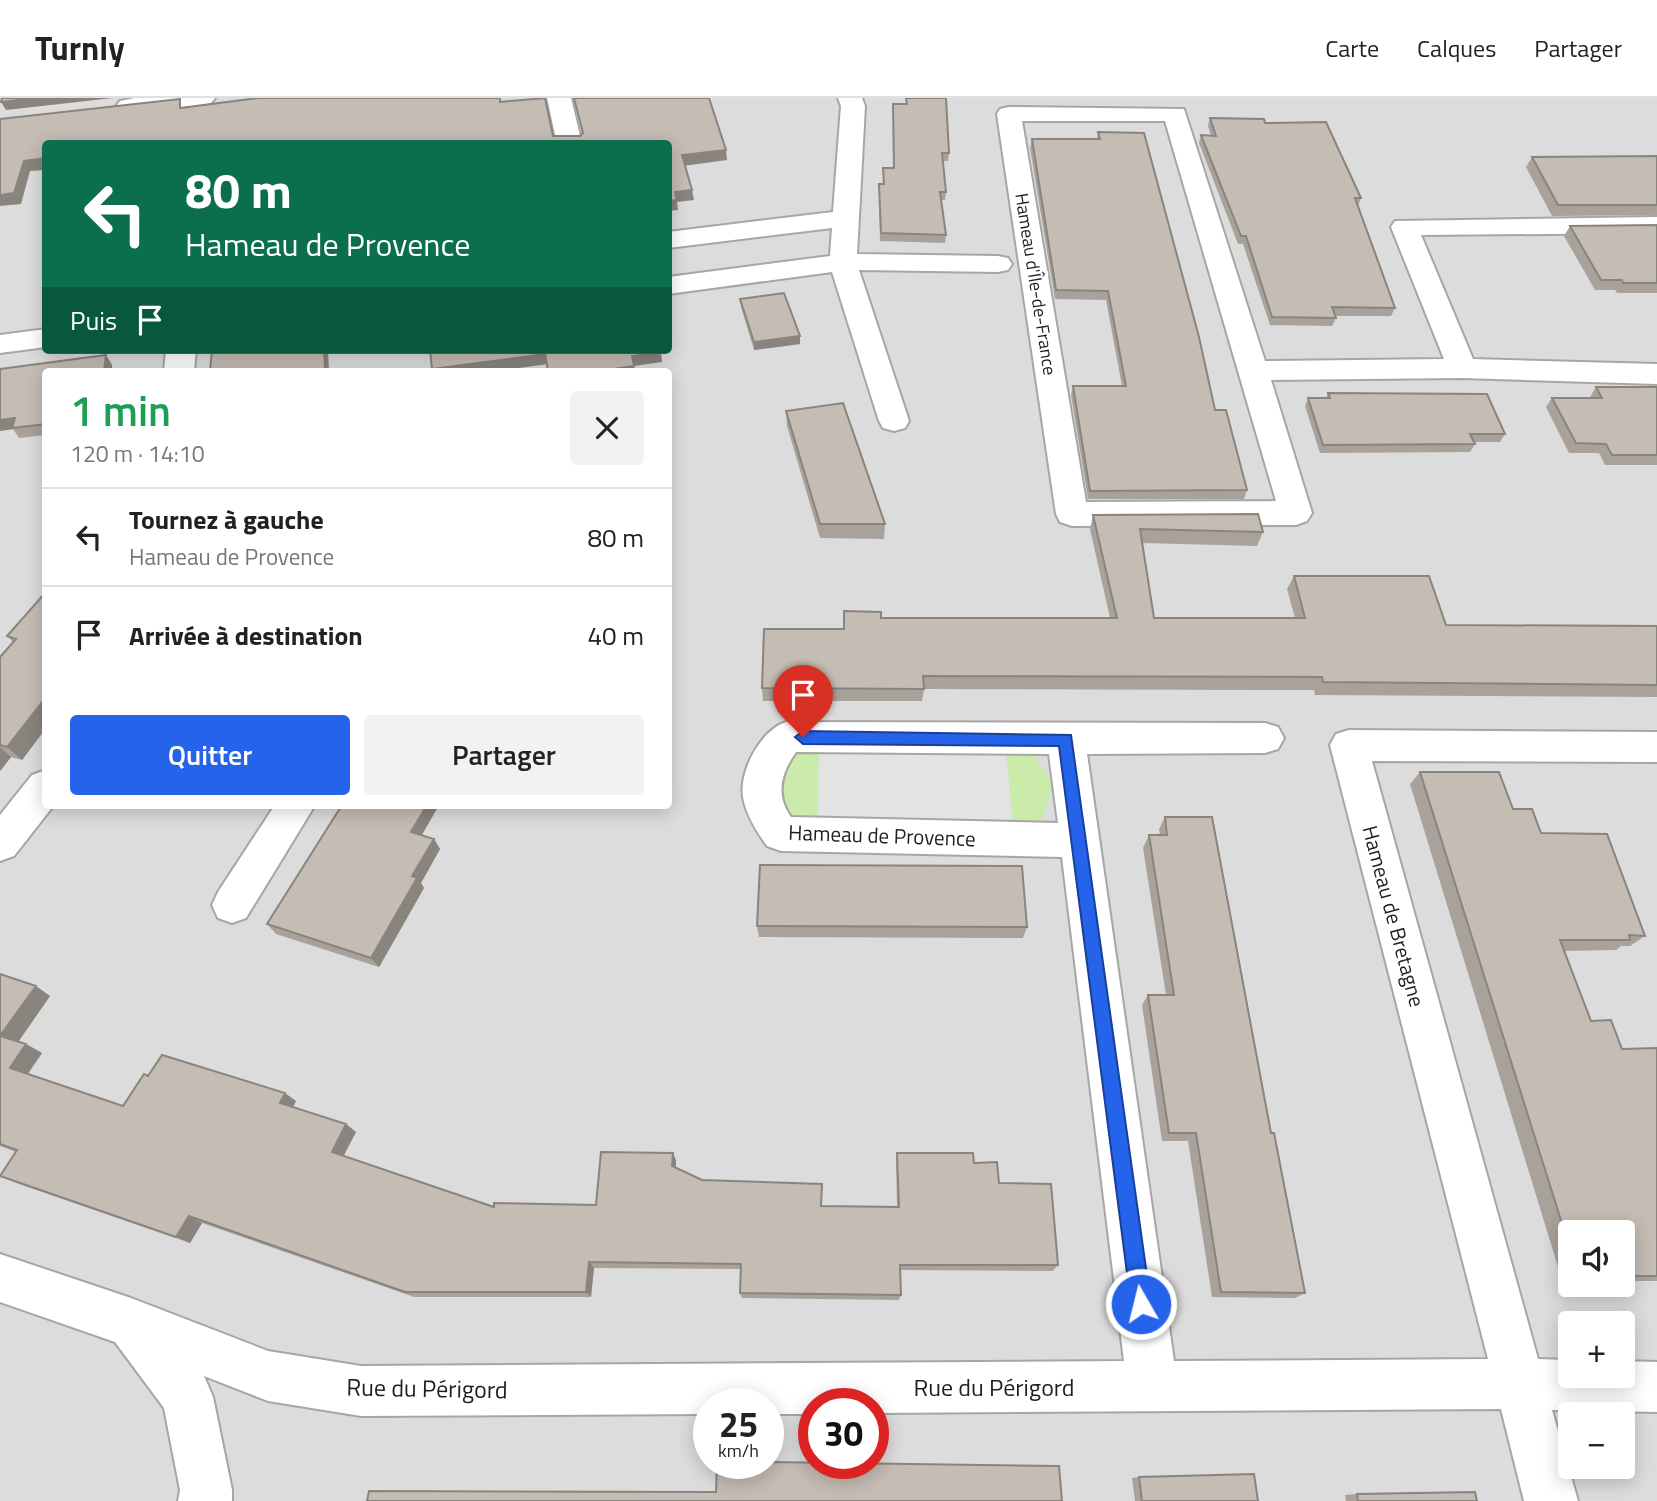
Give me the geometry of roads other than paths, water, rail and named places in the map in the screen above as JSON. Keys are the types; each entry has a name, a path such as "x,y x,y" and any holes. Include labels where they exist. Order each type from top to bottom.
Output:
{"street":[{"path":"108,108 203,98"},
{"path":"559,98 569,140"},
{"path":"850,98 853,106 843,262 894,421"},
{"name":"Hameau d'Île-de-France","path":"1009,114 1175,114 1253,371 1297,513 1072,514 1009,114"},
{"path":"672,240 845,218"},
{"path":"1462,368 1404,227 1657,225"},
{"path":"672,285 843,262 998,264"},
{"path":"0,344 42,339"},
{"path":"1253,371 1462,368 1657,374"},
{"name":"Hameau de Provence","path":"1079,840 781,834 766,816 760,786 770,758 786,737 1066,740 1265,738"},
{"path":"1066,740 1152,1386"},
{"name":"Hameau de Bretagne","path":"1518,1384 1349,745 1657,747"},
{"path":"0,844 42,791"},
{"path":"232,905 293,809"},
{"name":"Rue du Périgord","path":"0,1278 131,1323 268,1376 361,1391 1518,1384 1657,1387"},
{"path":"131,1323 187,1397 206,1490 205,1501"},
{"path":"1518,1384 1551,1501"}]}
